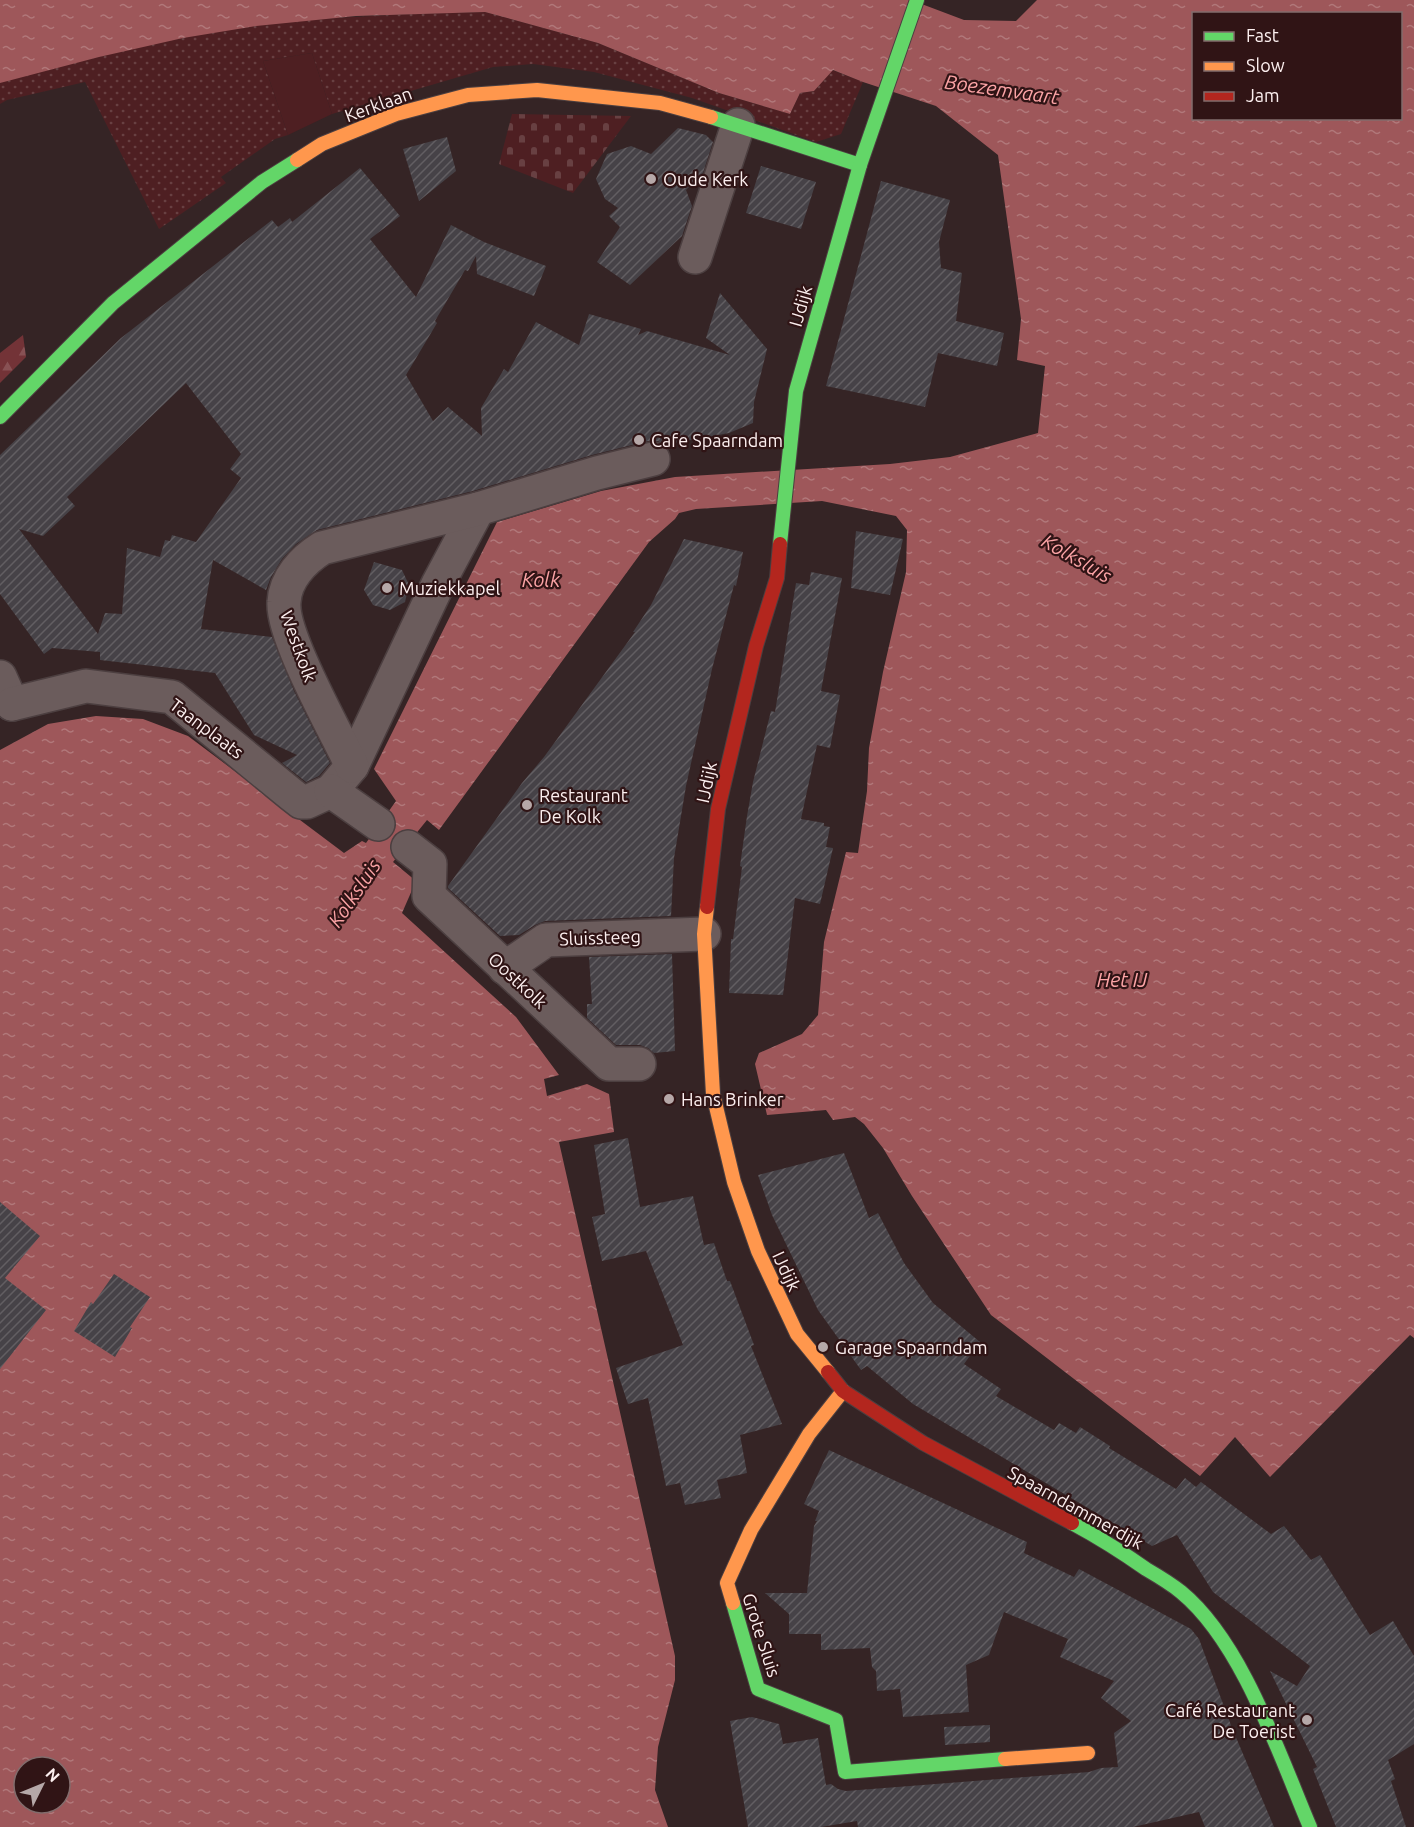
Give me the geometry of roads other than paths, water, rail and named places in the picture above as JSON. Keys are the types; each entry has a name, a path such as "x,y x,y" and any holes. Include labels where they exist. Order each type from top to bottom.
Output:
{"street":[{"name":"IJdijk","path":"843,1391 797,1334 758,1251 734,1182 713,1094 704,934 718,809 756,646 777,578 796,391 860,165 917,0"},
{"name":"Kerklaan","path":"0,417 112,303 262,182 322,144 396,114 468,95 537,90 660,103 738,125 860,165"},
{"path":"695,257 738,125"},
{"name":"Westkolk","path":"352,766 298,656 284,617 286,590 292,576 310,556 322,548 478,509 597,473 653,459"},
{"path":"378,824 331,791 352,766 438,584 478,509"},
{"name":"Taanplaats","path":"4,699 86,686 172,697 301,802 307,802 331,791"},
{"name":"Oostkolk","path":"419,856 429,896 505,968 609,1064 639,1064"},
{"name":"Sluissteeg","path":"505,968 546,939 704,934"},
{"name":"Grote Sluis","path":"843,1391 809,1434 751,1530 727,1583 758,1689 836,1720 845,1772 1088,1754"},
{"name":"Spaarndammerdijk","path":"843,1391 923,1443 1099,1537 1181,1592 1209,1620 1232,1653 1267,1725 1310,1827"}],"water":[{"path":"0,0 911,0 964,20 1016,21 1037,0 1414,0 1414,1338 1410,1335 1270,1477 1235,1437 1200,1476 991,1315 883,1148 864,1124 855,1117 833,1120 826,1110 767,1115 755,1064 759,1053 802,1034 818,1015 824,942 846,852 858,853 867,791 869,748 883,672 906,572 907,530 896,516 822,501 696,509 679,513 649,542 439,830 427,820 393,862 416,881 402,913 516,1017 559,1075 544,1079 547,1096 587,1084 609,1094 614,1132 559,1142 675,1656 675,1680 658,1747 655,1790 668,1827 0,1827 0,750 48,724 96,716 143,719 188,736 344,853 362,841 366,843 396,801 374,769 497,522 601,491 675,477 890,464 950,457 1038,433 1045,366 1017,360 1021,319 998,155 936,106 833,70 814,91 800,93 790,114 719,93 598,43 485,12 356,16 256,26 183,38 0,83"}],"place":[{"name":"Oude Kerk","path":"651,179"},
{"name":"Cafe Spaarndam","path":"639,440"},
{"name":"Muziekkapel","path":"387,588"},
{"name":"Restaurant De Kolk","path":"527,805"},
{"name":"Hans Brinker","path":"669,1099"},
{"name":"Garage Spaarndam","path":"823,1347"},
{"name":"Café Restaurant De Toerist","path":"1307,1720"}],"water label":[{"name":"Boezemvaart","path":"1002,89"},
{"name":"Kolksluis","path":"1077,558"},
{"name":"Kolk","path":"541,579"},
{"name":"Kolksluis","path":"354,893"},
{"name":"Het IJ","path":"1122,979"}]}
